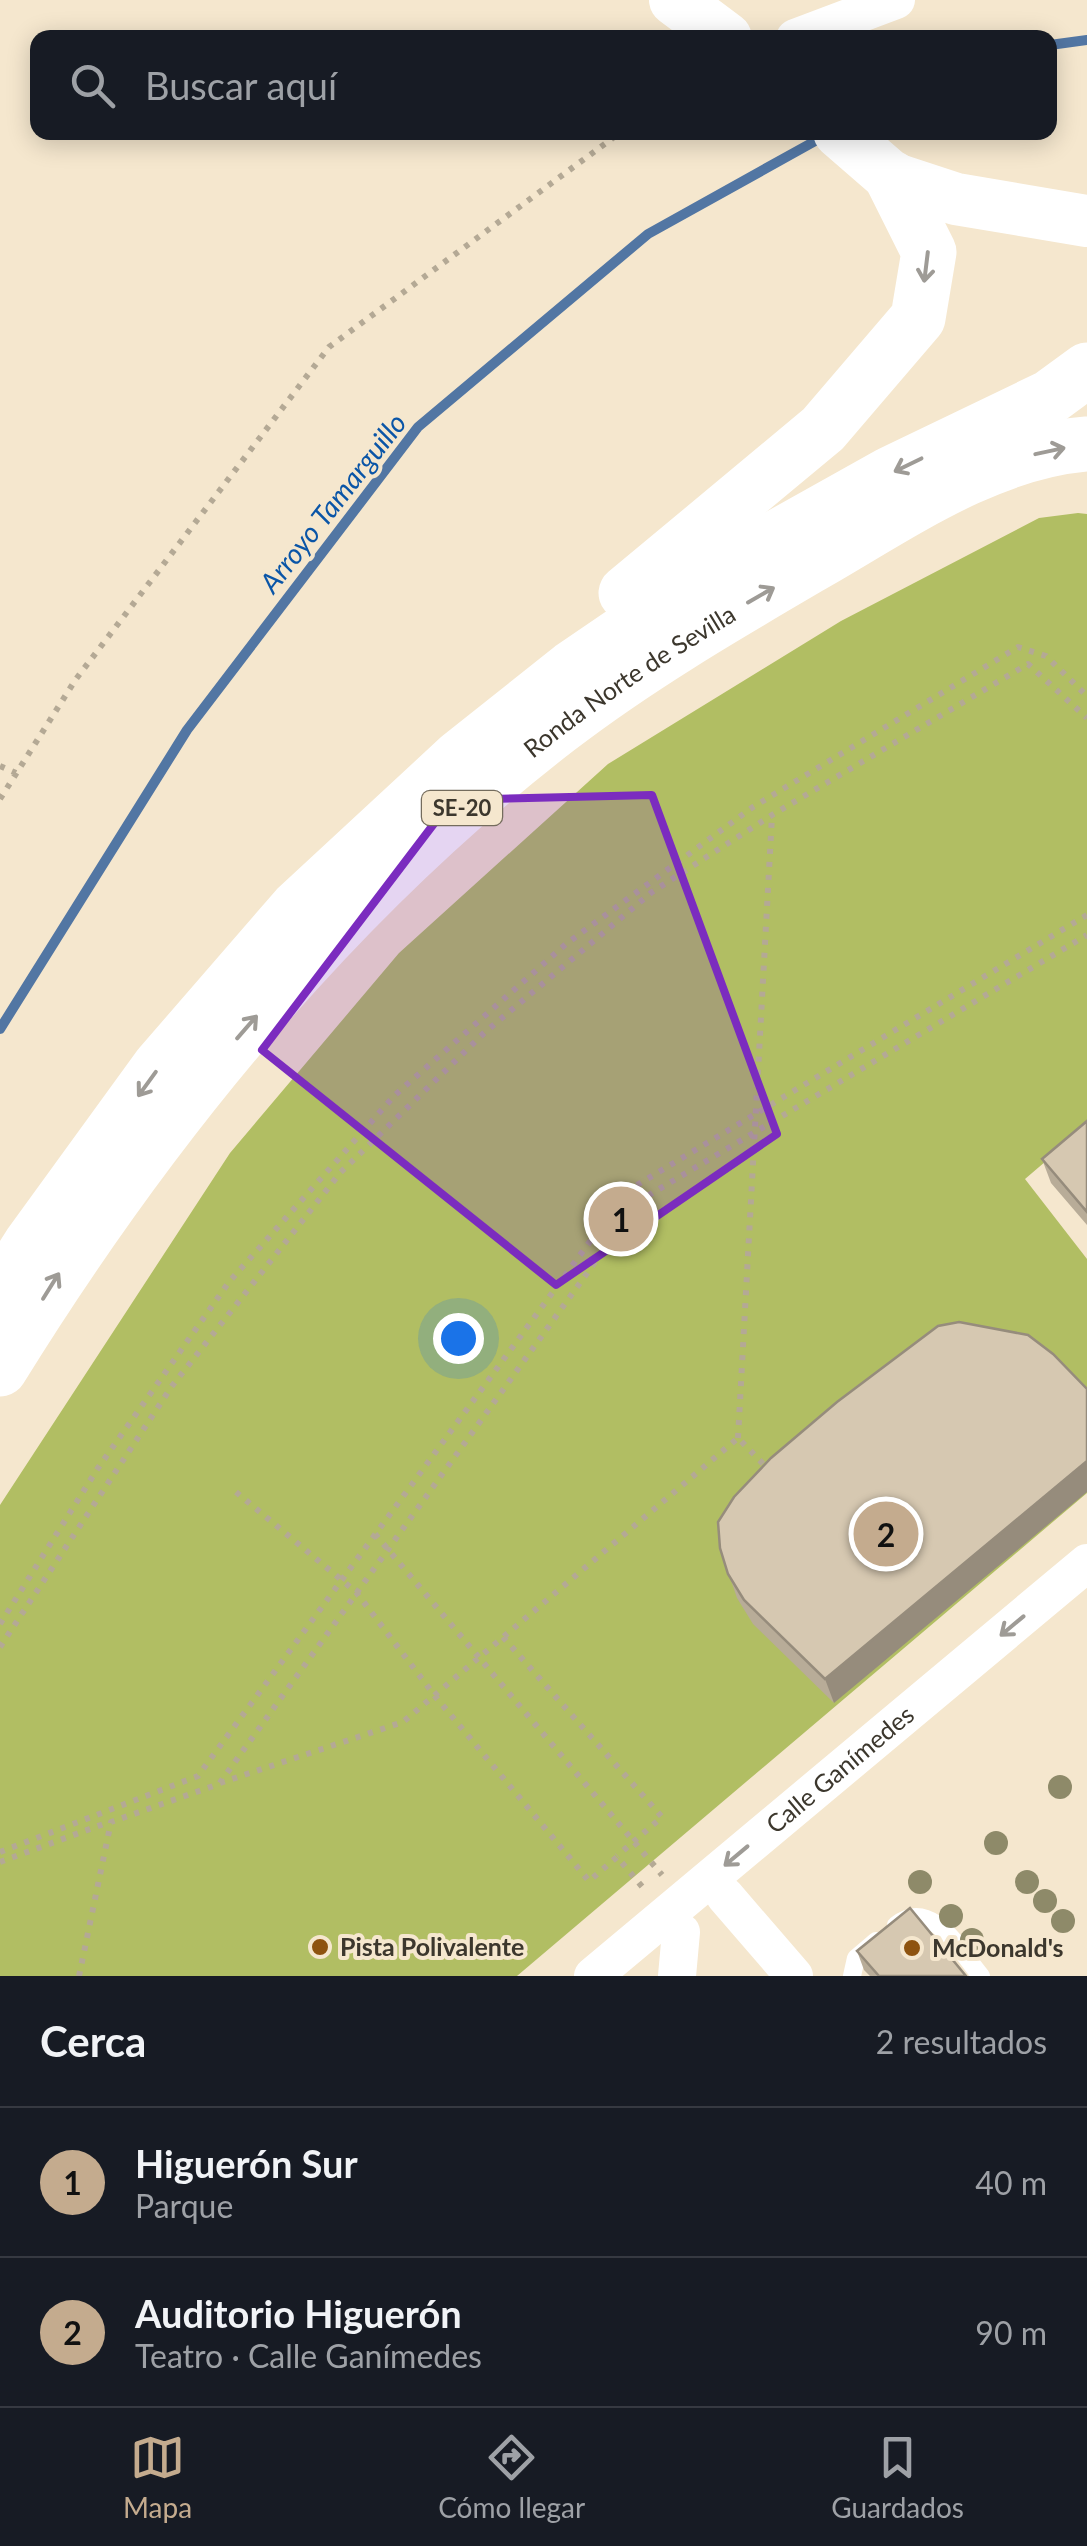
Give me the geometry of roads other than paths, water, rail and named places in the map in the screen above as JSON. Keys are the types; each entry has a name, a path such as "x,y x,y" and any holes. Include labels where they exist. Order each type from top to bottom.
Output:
{"highway":[{"path":"297,908 519,677 823,428 918,318 929,252 865,155"},
{"name":"Ronda Norte de Sevilla","path":"0,1292 160,1066 297,908 460,757 572,668 704,578 890,474 1050,397 1087,370"},
{"name":"Ronda Norte de Sevilla","path":"0,1369 67,1262 189,1095 380,880 450,818 559,727 731,613 959,482 1010,460 1087,444"}],"main road":[{"path":"675,0 715,30"},
{"path":"865,155 956,199 1087,221"},
{"path":"1016,207 1087,250"}],"street":[{"path":"817,30 896,0"},
{"name":"Calle Ganímedes","path":"593,1976 1087,1563"},
{"path":"725,1896 794,1976"},
{"path":"676,1976 681,1932"}],"lane":[{"path":"852,1976 856,1958 912,1915 933,1921 981,1976"}],"waterway":[{"name":"Arroyo Tamarguillo","path":"1057,44 1087,40"},
{"name":"Arroyo Tamarguillo","path":"0,1029 187,730 418,427 648,234 817,140"}],"place":[{"name":"Higuerón Sur","path":"621,1219"},
{"name":"Auditorio Higuerón","path":"886,1534"},
{"name":"Pista Polivalente","path":"320,1947"},
{"name":"McDonald's","path":"912,1948"}]}
